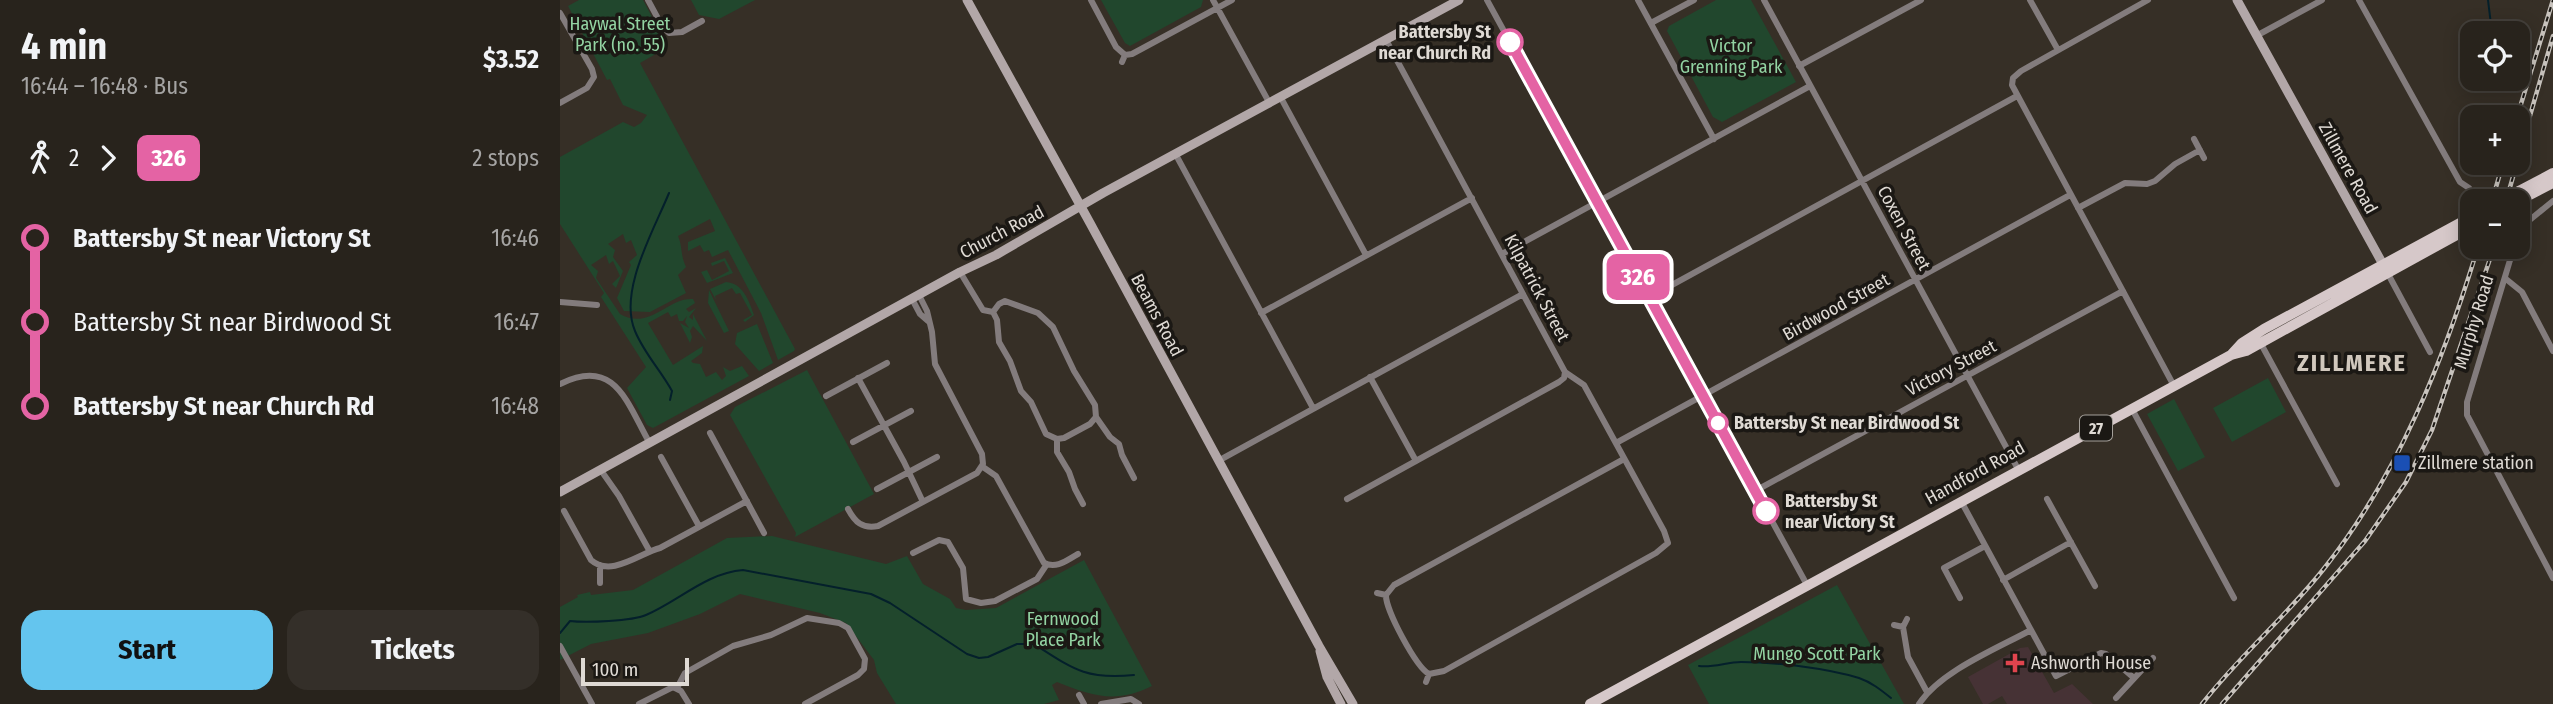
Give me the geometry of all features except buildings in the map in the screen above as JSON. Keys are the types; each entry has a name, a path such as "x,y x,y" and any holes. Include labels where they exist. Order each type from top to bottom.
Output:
{"main road":[{"name":"Beams Road","path":"967,0 1353,704"},
{"name":"Church Road","path":"560,492 1386,40 1441,5 1459,0"},
{"name":"Zillmere Road","path":"2236,0 2385,268"},
{"path":"2529,189 2553,173"},
{"path":"2530,192 2553,183"},
{"name":"Handford Road","path":"1590,704 2018,469 2231,355 2246,351 2258,339 2460,228"},
{"name":"Beams Road","path":"1319,646 1327,677 1341,704"}],"street":[{"path":"648,0 662,26 669,33 682,32 702,21"},
{"path":"1091,0 1123,58 1232,0"},
{"path":"1213,0 1270,104"},
{"path":"1488,0 1807,585"},
{"path":"1638,0 1714,139"},
{"path":"1651,23 1694,0"},
{"name":"Coxen Street","path":"1764,0 2018,469"},
{"path":"1799,66 1921,0"},
{"path":"2030,0 2058,50"},
{"path":"2148,0 2017,73 2011,83 2174,386"},
{"path":"2256,36 2322,0"},
{"path":"2358,0 2459,182 2469,188"},
{"path":"560,13 592,69 594,78 587,88 560,103"},
{"name":"Kilpatrick Street","path":"1386,40 1565,372 1584,385 1668,542 1656,553 1444,671 1429,674"},
{"path":"1502,254 1810,86"},
{"path":"1650,297 2017,96"},
{"path":"1280,98 1366,255"},
{"path":"2194,139 2204,158"},
{"path":"2078,208 2129,182 2147,184 2155,181 2175,163 2200,150"},
{"path":"1176,155 1313,408"},
{"name":"Birdwood Street","path":"1616,443 2070,195"},
{"path":"1261,313 1472,198"},
{"path":"2530,220 2551,203 2553,212"},
{"name":"Murphy Road","path":"2511,259 2466,407 2466,415 2553,578"},
{"name":"Zillmere Road","path":"2385,268 2430,352"},
{"path":"960,272 977,303 983,310 993,312"},
{"path":"2506,279 2522,292 2553,351"},
{"name":"Victory Street","path":"1755,491 2123,291"},
{"path":"1218,461 1523,294"},
{"path":"848,509 860,525 874,527 977,473 983,467 982,454 934,364 932,332 928,321 920,314 915,297"},
{"path":"993,312 1005,301 1046,319 1053,327 1095,405 1096,417 1110,437 1119,444 1134,478"},
{"path":"560,302 597,305"},
{"path":"993,312 997,320 999,342 1010,360 1021,391 1031,402 1046,434 1057,439 1065,438 1096,417"},
{"path":"2258,339 2337,484"},
{"path":"826,396 887,363"},
{"path":"1347,499 1562,381 1565,372"},
{"path":"560,384 586,375 600,376 611,381 623,395 649,442"},
{"path":"1370,377 1416,461"},
{"path":"858,378 923,502"},
{"path":"2132,409 2234,598"},
{"path":"853,442 911,411"},
{"path":"710,433 764,533"},
{"path":"1057,439 1057,452 1083,504"},
{"path":"660,457 699,526"},
{"path":"877,489 937,457"},
{"path":"1426,682 1429,674 1420,667 1388,607 1386,595 1394,585 1624,459"},
{"path":"983,467 996,476 1041,558 1047,564 1058,565 1078,554"},
{"path":"600,469 619,496 649,550"},
{"path":"2048,499 2095,586"},
{"path":"564,511 591,560 600,565 624,563 649,550 660,548 747,501"},
{"path":"1961,501 2056,676 2101,653 2106,654 2134,678"},
{"path":"913,553 939,540 946,540 964,568 966,599 981,603 995,601 1040,577 1047,564"},
{"path":"2003,580 2071,542"},
{"path":"1960,598 1944,568 1985,546"},
{"path":"600,565 600,583"},
{"path":"1377,593 1386,595"},
{"path":"677,688 685,673 736,644 771,635 807,618 842,624 850,631 864,656 864,669 859,675 805,704"},
{"path":"1907,619 1903,627 1908,657 1927,692"},
{"path":"1894,625 1903,627"},
{"path":"1919,704 1927,692 1951,674 2031,630"},
{"path":"560,646 592,704"},
{"path":"2116,698 2153,658"},
{"path":"639,704 668,688 677,688"},
{"path":"677,688 689,704"},
{"path":"1079,695 1084,704"},
{"path":"1101,704 1130,699 1139,704"}],"shaded area":[{"name":"Ashworth House","path":"2028,647 2054,693 2072,684 2093,704 2007,704 2002,696 1983,704 1968,677 2020,648"}],"green space":[{"name":"Haywal Street Park (no. 55)","path":"579,0 643,0 668,47 640,63 795,349 778,360 761,313 728,250 712,257 709,250 704,252 700,245 688,251 688,242 715,231 710,219 678,236 686,267 678,275 686,293 650,312 624,311 617,298 631,265 629,262 637,255 631,240 626,243 623,234 608,244 615,250 613,257 623,271 616,288 612,284 620,276 613,261 609,264 606,255 591,265 598,271 596,278 620,314 641,319 675,303 693,299 695,303 686,309 689,312 696,308 689,317 693,320 693,314 707,341 693,326 690,343 680,323 689,328 685,322 687,316 683,321 679,321 677,314 671,317 668,312 648,323 673,365 703,346 702,353 691,361 700,364 706,377 716,372 722,380 726,376 723,367 730,371 742,366 749,376 653,428 647,425 627,388 646,367 601,297 604,293 560,224 560,157 623,122 634,127 647,115 623,105 610,79 607,80 568,6"},
{"path":"691,0 755,0 719,19 699,15"},
{"path":"1101,0 1203,0 1201,7 1130,46 1125,43"},
{"name":"Victor Grenning Park","path":"1716,0 1751,0 1796,82 1722,122 1713,117 1667,31 1669,26"},
{"path":"725,258 733,273 707,283 701,272 707,270 712,280 729,271 724,261 712,266 711,263"},
{"path":"726,282 741,289 747,299 754,315 745,322 743,320 752,315 740,293 736,294 732,288 715,296 716,300 710,289"},
{"path":"709,290 729,331 724,333 708,303"},
{"path":"757,324 773,363 759,371 735,344 737,333"},
{"path":"807,370 874,494 795,537 796,533 730,415 735,407"},
{"path":"2268,378 2286,412 2232,442 2213,408"},
{"path":"2174,399 2205,457 2178,471 2147,414"},
{"name":"Fernwood Place Park","path":"772,536 886,564 907,556 923,584 950,599 956,608 966,610 996,608 1084,560 1152,686 1127,695 1104,696 1057,682 1052,685 1059,700 1044,704 896,704 877,673 874,660 846,623 820,613 740,594 700,614 648,633 591,644 560,660 560,607 578,597 577,595 633,590 727,538"},
{"name":"Mungo Scott Park","path":"1837,585 1904,704 1709,704 1688,665"}],"waterway":[{"path":"2488,0 2491,21"},
{"path":"669,193 647,242 634,280 631,315 639,339 672,391 670,400"},
{"path":"560,633 570,621 609,621 646,615 717,576 743,570 871,594 890,603 967,654 979,658 988,657 1017,644 1034,644 1081,671 1104,676 1134,675"},
{"path":"1699,666 1754,662 1816,669 1863,680 1891,698"}],"railway":[{"path":"2521,105 2553,0"},
{"path":"2530,116 2553,36"},
{"path":"2495,189 2500,175"},
{"path":"2509,189 2514,175"},
{"path":"2202,704 2326,566 2376,493 2417,414 2450,331 2474,259"},
{"path":"2222,704 2365,541 2406,482 2432,430 2490,259"}],"bus line":[{"name":"326","path":"1510,42 1766,511"}],"place":[{"name":"Battersby St near Church Rd","path":"1510,42"},
{"name":"Battersby St near Birdwood St","path":"1718,423"},
{"name":"Zillmere station","path":"2402,463"},
{"name":"Battersby St near Victory St","path":"1766,511"},
{"name":"Ashworth House","path":"2015,663"}],"district":[{"name":"ZILLMERE","path":"2352,363"}]}
